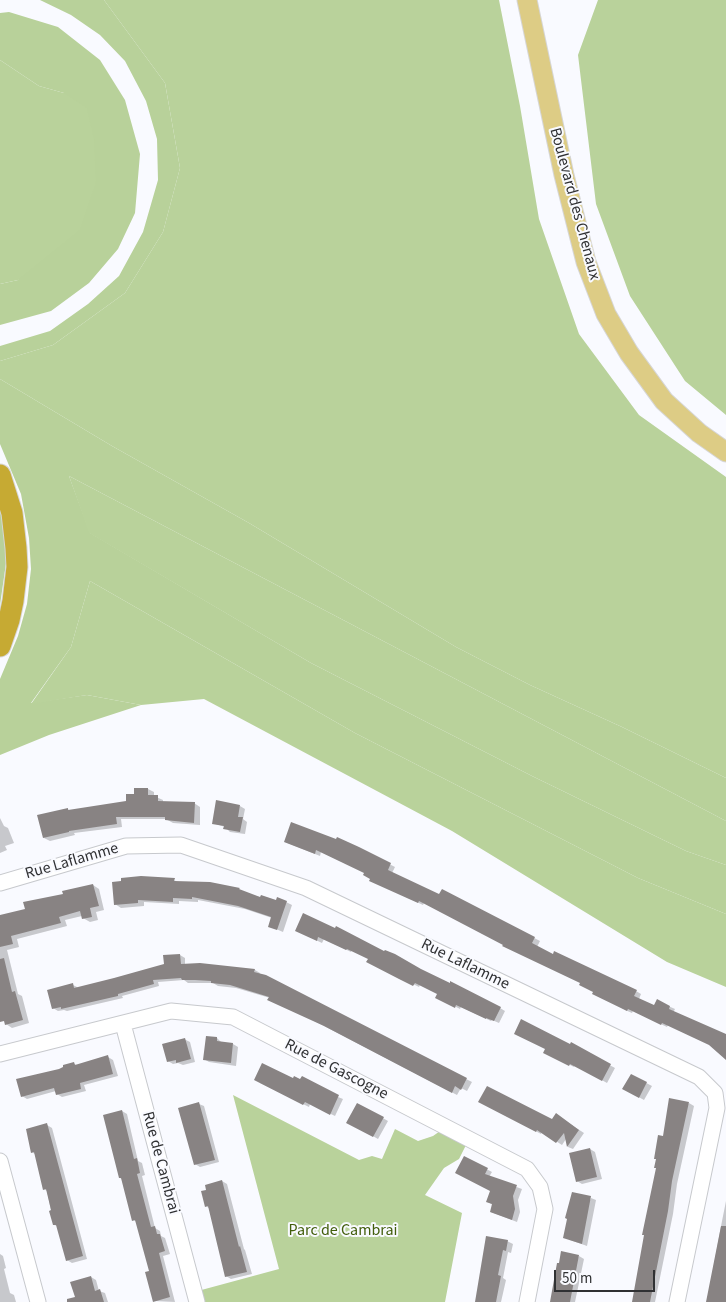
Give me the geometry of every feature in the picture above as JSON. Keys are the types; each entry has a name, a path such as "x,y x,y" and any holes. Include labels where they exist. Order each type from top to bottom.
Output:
{"highway":[{"path":"0,475 12,513 17,567 13,602 0,646"}],"main road":[{"name":"Boulevard des Chenaux","path":"527,0 564,175 586,262 606,314 629,353 664,401 699,433 726,452"}],"street":[{"name":"Rue Laflamme","path":"0,883 126,846 181,845 306,888 699,1077 715,1093 717,1108 677,1302"},
{"name":"Rue de Gascogne","path":"0,1054 171,1011 233,1017 528,1169 540,1187 546,1209 527,1302"},
{"name":"Rue de Cambrai","path":"123,1024 197,1302"},
{"path":"0,1161 38,1302"}],"green space":[{"path":"40,0 104,0 165,83 180,168 163,232 125,293 53,345 0,361 0,346 50,331 88,304 119,276 143,232 158,180 157,139 146,101 125,61 100,35 71,15"},
{"path":"104,0 499,0 520,106 539,219 579,334 639,415 726,477 726,778 530,685 456,647 249,523 112,446 0,379 0,361 53,345 125,293 163,232 180,168 165,83"},
{"path":"598,0 726,0 726,415 685,381 630,296 596,204 578,55"},
{"path":"9,12 58,27 100,60 125,100 140,154 135,213 118,249 89,283 51,311 0,325 0,284 18,280 64,93 39,86 0,60 0,13"},
{"path":"0,60 39,86 64,93 87,108 94,139 96,183 80,230 18,280 0,284"},
{"path":"0,379 112,446 249,523 456,647 530,685 726,778 726,821 69,476 90,533 311,663 532,776 686,851 726,865 726,914 638,878 355,733 90,581 71,647 31,703 87,695 141,705 49,735 0,755 0,679 18,636 27,604 31,569 29,538 21,494 0,444"},
{"path":"69,476 726,821 726,865 686,851 532,776 311,663 89,533"},
{"path":"0,507 8,549 0,605"},
{"path":"90,581 355,733 638,878 726,914 726,987 667,962 452,831 204,699 141,705 87,695 31,704 71,647"},
{"name":"Parc de Cambrai","path":"233,1095 359,1160 372,1156 382,1159 395,1129 418,1141 433,1136 443,1129 466,1145 459,1159 444,1168 425,1195 462,1213 445,1302 197,1302 194,1292 279,1269"}],"building":[{"path":"134,788 148,788 148,795 158,795 158,801 195,802 194,823 165,820 165,817 116,817 117,824 69,831 43,838 37,815 68,808 68,810 126,801 126,794 134,794"},
{"path":"216,800 240,805 238,817 243,817 240,832 223,829 224,826 212,824"},
{"path":"291,822 336,839 337,837 359,847 391,863 388,870 439,894 442,889 535,937 532,943 553,954 554,951 637,990 634,996 654,1005 657,999 670,1006 669,1009 726,1034 726,1060 709,1045 662,1023 661,1025 628,1009 627,1011 592,994 593,992 579,985 580,983 502,946 419,901 418,903 369,881 370,879 363,875 364,873 316,850 315,854 284,842"},
{"path":"141,876 175,878 174,881 210,882 240,888 260,897 261,895 276,900 277,897 287,901 277,930 268,927 271,917 238,906 192,897 192,899 173,898 173,902 138,900 138,903 114,905 112,882 121,881 121,878"},
{"path":"93,884 99,906 90,908 92,917 82,919 80,911 59,917 61,923 11,936 13,944 0,947 0,915 25,909 23,902 63,894 62,891"},
{"path":"303,913 335,928 336,926 384,951 395,954 421,969 450,983 450,981 501,1007 494,1021 456,1005 455,1008 435,998 437,994 415,983 413,986 399,979 366,962 368,959 347,949 318,937 317,941 295,931"},
{"path":"180,954 181,964 200,963 255,969 254,972 266,975 467,1078 461,1090 455,1086 452,1093 324,1026 267,1000 269,997 230,985 211,983 211,981 182,980 181,978 153,980 154,984 118,994 118,996 61,1009 61,1007 52,1009 47,990 73,983 74,988 114,978 164,964 163,955"},
{"path":"4,958 12,992 15,991 23,1020 5,1025 4,1021 0,1022 0,959"},
{"path":"521,1019 570,1044 571,1042 611,1064 602,1081 570,1064 569,1066 543,1053 545,1049 514,1034"},
{"path":"206,1036 217,1037 217,1041 233,1043 231,1063 203,1060"},
{"path":"185,1038 191,1059 176,1063 176,1060 167,1062 162,1044"},
{"path":"108,1055 113,1074 80,1083 81,1089 56,1095 54,1088 21,1097 16,1079 59,1069 63,1065 74,1062 75,1065"},
{"path":"262,1063 293,1078 294,1076 300,1079 302,1076 339,1095 330,1115 305,1102 303,1105 254,1080"},
{"path":"631,1074 647,1082 639,1098 622,1089"},
{"path":"487,1086 552,1119 556,1113 579,1130 567,1147 564,1133 556,1143 537,1130 536,1132 478,1102"},
{"path":"669,1098 689,1102 672,1181 650,1302 632,1302 644,1235 642,1235 656,1168 654,1168 656,1159 654,1159 658,1135 663,1136"},
{"path":"199,1102 215,1160 194,1165 178,1108"},
{"path":"357,1103 384,1117 373,1137 346,1123"},
{"path":"122,1110 134,1159 137,1158 140,1173 137,1174 151,1227 155,1226 157,1234 160,1234 165,1251 159,1253 170,1297 153,1302 145,1272 149,1271 135,1220 132,1221 121,1178 119,1178 103,1115"},
{"path":"47,1123 83,1256 66,1261 56,1225 53,1225 49,1211 51,1210 46,1189 43,1190 34,1152 31,1153 26,1129"},
{"path":"590,1148 597,1177 576,1182 569,1153"},
{"path":"464,1156 488,1168 485,1174 517,1185 513,1196 515,1209 512,1220 490,1212 492,1204 486,1202 490,1191 455,1173"},
{"path":"222,1180 247,1272 225,1277 208,1206 205,1207 201,1191 206,1190 205,1185"},
{"path":"572,1192 591,1196 582,1244 563,1238 567,1219 565,1218"},
{"path":"721,1226 726,1226 726,1302 706,1302"},
{"path":"486,1236 508,1240 506,1251 503,1250 498,1275 501,1276 496,1302 475,1302"},
{"path":"561,1251 579,1255 570,1302 550,1302 557,1263 559,1263"},
{"path":"91,1276 95,1291 100,1289 104,1302 67,1302 67,1299 75,1297 70,1282"}]}
